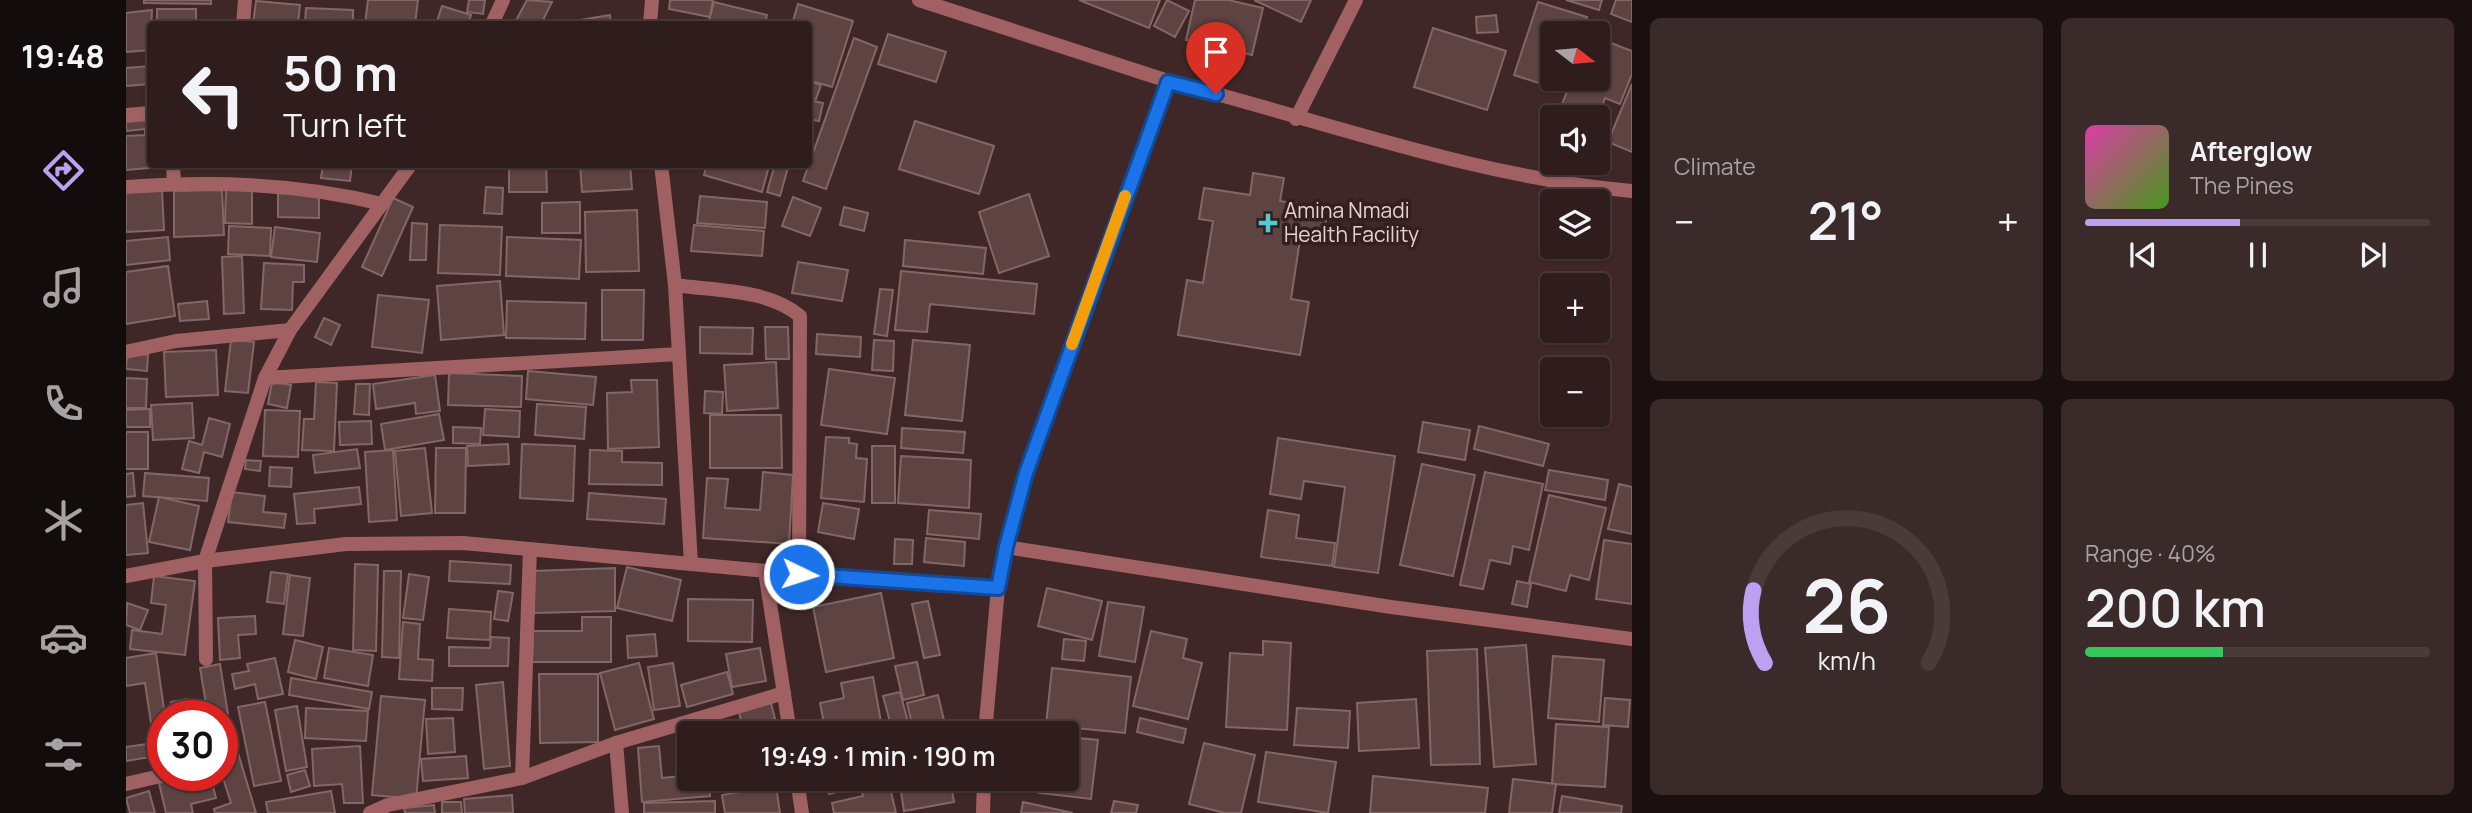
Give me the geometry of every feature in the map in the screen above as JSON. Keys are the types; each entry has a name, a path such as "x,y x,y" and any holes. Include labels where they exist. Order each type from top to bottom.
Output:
{"street":[{"path":"243,21 245,0"},
{"path":"493,21 503,0"},
{"path":"650,21 652,0"},
{"path":"919,0 954,5 1168,82 1240,100 1296,119 1564,185 1632,191"},
{"path":"1296,119 1356,0"},
{"path":"986,721 998,588 1026,473 1168,82"},
{"path":"126,115 147,113"},
{"path":"173,168 174,184"},
{"path":"206,659 205,561 265,378 290,330 408,168"},
{"path":"661,168 675,285 691,564"},
{"path":"126,187 207,182 262,185 382,204"},
{"path":"675,285 769,298 787,305 800,316 799,574"},
{"path":"126,352 176,341 290,330"},
{"path":"265,378 679,354"},
{"path":"126,576 205,561 346,544 463,543 799,574 998,588"},
{"path":"1006,547 1391,607 1632,639"},
{"path":"522,778 530,549"},
{"path":"765,571 788,721"},
{"path":"370,813 388,805 522,778 616,743 784,693"},
{"path":"616,743 622,813"},
{"path":"126,784 147,779"},
{"path":"799,791 802,813"},
{"path":"984,791 984,813"}],"building":[{"path":"144,0 211,0 211,4 144,3"},
{"path":"368,0 418,0 415,21 365,21"},
{"path":"469,0 485,0 483,14 467,12"},
{"path":"527,0 552,2 542,21 516,21"},
{"path":"670,0 713,0 710,17 669,9"},
{"path":"1079,0 1160,0 1149,28"},
{"path":"1167,0 1189,11 1175,37 1154,26"},
{"path":"1195,0 1228,0 1263,8 1252,55 1186,40"},
{"path":"1254,0 1311,0 1301,22"},
{"path":"1566,0 1602,0 1599,10"},
{"path":"1616,0 1632,0 1632,22 1611,14"},
{"path":"256,1 300,5 298,21 253,21"},
{"path":"714,2 767,15 766,21 709,21"},
{"path":"1538,2 1587,17 1586,21 1540,21 1540,83 1514,75"},
{"path":"798,4 853,21 832,87 812,81 812,21 793,21"},
{"path":"442,6 471,15 469,21 437,21"},
{"path":"306,8 353,10 353,21 305,21"},
{"path":"157,9 196,9 196,21 157,21"},
{"path":"152,10 151,21 147,21 147,50 126,52 126,13"},
{"path":"610,15 611,21 575,21"},
{"path":"1496,15 1498,32 1477,33 1476,17"},
{"path":"1433,28 1506,51 1487,110 1414,87"},
{"path":"888,34 946,52 936,82 878,64"},
{"path":"854,38 877,47 826,189 803,181 808,168 812,168 812,156"},
{"path":"1610,43 1632,51 1632,74 1620,104 1605,98 1603,105 1562,105 1567,91 1610,91"},
{"path":"147,66 147,84 126,86 126,68"},
{"path":"812,82 821,85 816,99 812,98"},
{"path":"1632,84 1632,152 1610,143"},
{"path":"812,101 823,103 819,121 812,120"},
{"path":"147,120 149,168 126,170 126,136 145,135 145,129 126,131 126,122"},
{"path":"915,121 994,146 979,194 899,169"},
{"path":"322,168 352,168 350,181 321,178"},
{"path":"509,168 546,168 547,192 509,192"},
{"path":"580,168 630,168 632,189 582,192"},
{"path":"706,168 768,170 762,192 704,175"},
{"path":"774,168 788,168 780,196 767,192"},
{"path":"1253,173 1284,178 1280,201 1328,209 1323,236 1301,233 1291,299 1309,302 1300,355 1178,335 1187,280 1203,283 1213,221 1199,219 1204,188 1250,195"},
{"path":"486,187 503,188 502,214 484,213"},
{"path":"226,189 252,190 252,224 225,223"},
{"path":"162,190 164,230 126,232 126,192"},
{"path":"222,190 224,235 174,237 174,191"},
{"path":"278,193 319,194 319,218 278,217"},
{"path":"1029,194 1049,256 999,273 979,212"},
{"path":"700,196 767,202 765,228 697,223"},
{"path":"793,197 821,208 810,236 782,226"},
{"path":"393,198 413,207 382,276 362,267"},
{"path":"580,202 580,233 542,233 542,203"},
{"path":"844,207 868,213 864,231 840,225"},
{"path":"637,210 639,271 586,272 585,212"},
{"path":"412,223 427,224 426,260 410,260"},
{"path":"440,225 502,227 500,275 438,273"},
{"path":"694,225 764,231 762,256 691,251"},
{"path":"229,226 271,228 270,256 228,254"},
{"path":"275,227 320,233 317,262 271,257"},
{"path":"168,237 170,260 126,265 126,241"},
{"path":"507,237 581,240 579,279 506,276"},
{"path":"905,240 986,248 983,274 903,266"},
{"path":"242,256 244,313 224,314 222,257"},
{"path":"798,262 848,270 842,301 792,293"},
{"path":"264,263 304,265 304,282 293,282 292,310 261,309"},
{"path":"168,266 175,316 126,324 126,272"},
{"path":"901,271 1037,284 1034,314 930,304 927,332 895,330"},
{"path":"500,281 504,335 441,340 437,286"},
{"path":"880,289 893,290 887,336 874,334"},
{"path":"602,290 644,290 643,340 602,340"},
{"path":"378,295 429,300 422,353 372,347"},
{"path":"207,301 209,319 180,321 178,304"},
{"path":"507,301 586,303 585,339 506,338"},
{"path":"324,318 340,325 331,345 315,337"},
{"path":"700,327 753,328 752,354 700,353"},
{"path":"765,327 788,327 789,359 766,359"},
{"path":"817,334 861,337 860,357 816,354"},
{"path":"231,340 254,342 248,393 225,391"},
{"path":"874,340 894,341 893,371 872,370"},
{"path":"913,340 970,345 962,421 905,415"},
{"path":"216,350 218,395 166,397 164,352"},
{"path":"127,354 148,355 147,371 126,369"},
{"path":"776,362 778,408 727,411 724,365"},
{"path":"829,369 895,378 887,434 821,425"},
{"path":"528,371 596,377 593,405 526,399"},
{"path":"449,373 522,376 521,407 448,405"},
{"path":"435,375 440,411 416,414 415,403 376,409 373,384"},
{"path":"126,378 147,379 146,408 126,408"},
{"path":"631,380 657,380 659,447 608,449 607,393 632,392"},
{"path":"272,382 291,385 287,408 268,404"},
{"path":"316,382 337,383 334,451 302,450 304,419 314,419"},
{"path":"356,384 370,384 369,415 354,414"},
{"path":"705,391 723,392 722,414 704,413"},
{"path":"192,403 194,438 153,440 151,405"},
{"path":"537,404 586,407 584,439 535,435"},
{"path":"150,409 150,427 126,427 126,410"},
{"path":"485,409 520,411 519,437 483,435"},
{"path":"265,410 300,411 298,457 263,456"},
{"path":"439,414 444,440 385,450 381,424"},
{"path":"710,415 781,415 782,468 710,468"},
{"path":"209,418 230,424 222,457 204,452 199,473 182,469 189,441 202,445"},
{"path":"371,421 372,444 340,445 339,422"},
{"path":"1423,422 1470,430 1465,460 1418,452"},
{"path":"1479,426 1549,444 1543,466 1474,449"},
{"path":"453,427 481,428 480,444 453,443"},
{"path":"902,428 965,432 963,453 901,448"},
{"path":"126,432 148,432 148,469 126,469"},
{"path":"826,437 849,438 849,443 857,444 856,458 867,459 864,502 821,498"},
{"path":"1278,438 1395,456 1378,573 1334,567 1345,487 1304,481 1301,499 1270,494"},
{"path":"508,444 509,464 468,466 467,446"},
{"path":"522,444 575,446 573,501 520,498"},
{"path":"872,446 895,446 895,503 872,503"},
{"path":"425,448 432,513 401,516 395,451"},
{"path":"436,448 466,448 465,513 435,513"},
{"path":"357,449 360,468 315,473 313,455"},
{"path":"393,450 397,520 369,522 365,452"},
{"path":"590,450 622,451 622,462 662,463 662,485 589,484"},
{"path":"901,456 971,460 969,508 898,503"},
{"path":"246,460 261,461 260,471 245,469"},
{"path":"1422,464 1475,475 1453,576 1400,565"},
{"path":"270,467 292,468 291,487 269,486"},
{"path":"1549,470 1608,480 1605,500 1545,490"},
{"path":"763,472 793,475 789,544 703,538 707,478 728,479 725,508 760,510"},
{"path":"1485,472 1543,484 1529,550 1513,546 1510,564 1490,560 1483,589 1460,585"},
{"path":"133,473 135,496 126,497 126,474"},
{"path":"145,473 209,478 207,501 143,496"},
{"path":"1619,484 1632,487 1632,534 1608,529"},
{"path":"359,487 361,504 314,509 315,523 297,524 294,494"},
{"path":"232,492 265,496 263,512 286,514 284,528 228,522"},
{"path":"589,493 666,499 664,524 587,519"},
{"path":"1549,495 1606,508 1589,580 1570,575 1566,591 1529,582"},
{"path":"159,497 199,506 190,550 149,542"},
{"path":"143,503 148,553 126,555 126,505"},
{"path":"823,503 859,509 854,539 818,532"},
{"path":"929,510 981,514 979,539 927,534"},
{"path":"1268,510 1299,515 1296,538 1335,543 1332,566 1261,557"},
{"path":"926,538 965,542 964,566 924,562"},
{"path":"895,539 913,540 912,564 894,564"},
{"path":"1604,540 1632,544 1632,604 1596,599"},
{"path":"450,561 511,565 510,584 449,581"},
{"path":"355,564 378,565 376,651 353,650"},
{"path":"627,567 681,580 672,621 617,608"},
{"path":"615,568 615,611 534,613 533,571"},
{"path":"384,571 401,571 399,658 382,657"},
{"path":"271,572 288,574 284,604 267,602"},
{"path":"409,574 429,577 423,620 403,618"},
{"path":"290,575 310,578 303,636 283,634"},
{"path":"154,576 195,581 185,655 130,649 132,630 162,634 166,605 151,603"},
{"path":"1517,581 1531,584 1527,607 1512,604"},
{"path":"1047,588 1102,601 1092,640 1038,626"},
{"path":"498,591 513,593 508,621 494,619"},
{"path":"881,593 894,658 826,672 813,607"},
{"path":"688,599 753,600 752,642 688,641"},
{"path":"928,601 940,655 924,658 912,604"},
{"path":"1108,602 1144,607 1135,662 1099,656"},
{"path":"127,603 148,610 140,630 126,625"},
{"path":"449,609 491,612 490,640 447,638"},
{"path":"255,616 256,634 238,635 240,658 220,660 218,618"},
{"path":"582,617 611,617 611,662 532,662 533,631 582,631"},
{"path":"403,622 420,624 418,659 433,660 432,681 399,679"},
{"path":"1151,631 1187,639 1183,658 1202,663 1188,719 1133,706"},
{"path":"655,634 657,656 628,658 627,636"},
{"path":"491,637 509,638 508,666 449,666 449,647 490,648"},
{"path":"1064,639 1086,641 1084,661 1062,659"},
{"path":"295,640 323,647 316,679 288,672"},
{"path":"1263,641 1291,643 1287,730 1226,727 1230,653 1263,655"},
{"path":"1526,645 1536,764 1494,767 1485,648"},
{"path":"329,648 373,655 368,686 324,678"},
{"path":"760,648 766,681 732,687 726,654"},
{"path":"1477,649 1480,764 1431,765 1427,651"},
{"path":"156,653 163,700 148,700 145,683 126,686 126,658"},
{"path":"1553,656 1604,660 1599,722 1548,718"},
{"path":"275,658 283,694 258,699 255,684 235,689 232,674 249,671 247,664"},
{"path":"917,662 924,695 903,700 895,666"},
{"path":"639,663 654,719 615,730 600,673"},
{"path":"673,663 680,706 654,710 648,667"},
{"path":"220,664 226,700 205,700 200,668"},
{"path":"1052,668 1131,677 1125,733 1079,728 1079,721 1046,721"},
{"path":"727,672 733,694 687,707 681,685"},
{"path":"539,674 598,674 598,742 540,743"},
{"path":"873,677 881,721 824,721 820,703 844,698 841,683"},
{"path":"291,678 372,692 369,709 289,695"},
{"path":"503,682 510,766 484,769 476,685"},
{"path":"432,688 463,688 462,710 432,709"},
{"path":"900,692 908,721 890,721 883,696"},
{"path":"938,695 944,721 911,721 907,703"},
{"path":"381,696 425,700 416,799 372,795"},
{"path":"1605,698 1630,700 1628,727 1603,725"},
{"path":"1416,699 1419,748 1359,751 1357,703"},
{"path":"265,702 281,781 254,786 238,707"},
{"path":"771,703 776,721 741,721 739,711"},
{"path":"297,706 307,767 286,771 275,710"},
{"path":"306,708 368,711 366,741 305,738"},
{"path":"1297,708 1350,711 1348,748 1294,745"},
{"path":"453,718 455,752 428,754 426,719"},
{"path":"1140,718 1186,729 1183,743 1137,732"},
{"path":"1556,724 1609,727 1605,787 1552,784"},
{"path":"1079,738 1098,740 1091,799 1039,793 1079,791"},
{"path":"1204,743 1255,755 1241,813 1225,813 1189,804"},
{"path":"147,744 147,758 126,761 126,747"},
{"path":"360,746 363,803 344,803 342,784 314,786 312,749"},
{"path":"659,746 662,778 677,776 677,791 710,791 710,796 642,802 638,748"},
{"path":"1266,752 1336,762 1328,813 1258,802"},
{"path":"238,753 256,813 215,813 214,809 231,803 227,791 238,791"},
{"path":"466,756 468,778 423,781 421,759"},
{"path":"305,770 310,786 291,792 287,775"},
{"path":"1373,776 1488,788 1485,813 1370,813"},
{"path":"1513,779 1556,784 1552,813 1509,813"},
{"path":"149,791 155,813 130,813 126,798"},
{"path":"161,791 214,791 216,798 191,804 193,813 166,813"},
{"path":"331,791 335,813 268,813 266,802"},
{"path":"746,791 777,791 780,813 725,813 722,795"},
{"path":"862,791 891,791 896,813 834,813 832,803 863,796"},
{"path":"901,791 952,791 954,802 904,811"},
{"path":"512,795 513,813 465,813 464,799"},
{"path":"1562,796 1622,806 1621,813 1559,813"},
{"path":"715,801 715,813 644,813 644,803"},
{"path":"1114,801 1138,805 1136,813 1111,813"},
{"path":"442,802 461,802 462,813 442,813"},
{"path":"1023,802 1073,813 1021,813"},
{"path":"434,805 435,813 405,813 404,808"}],"slow traffic":[{"path":"1072,344 1125,196"}],"place":[{"name":"Amina Nmadi Health Facility","path":"1268,223"}],"route":[{"path":"799,574 998,588 1026,473 1168,82 1216,94"}]}
